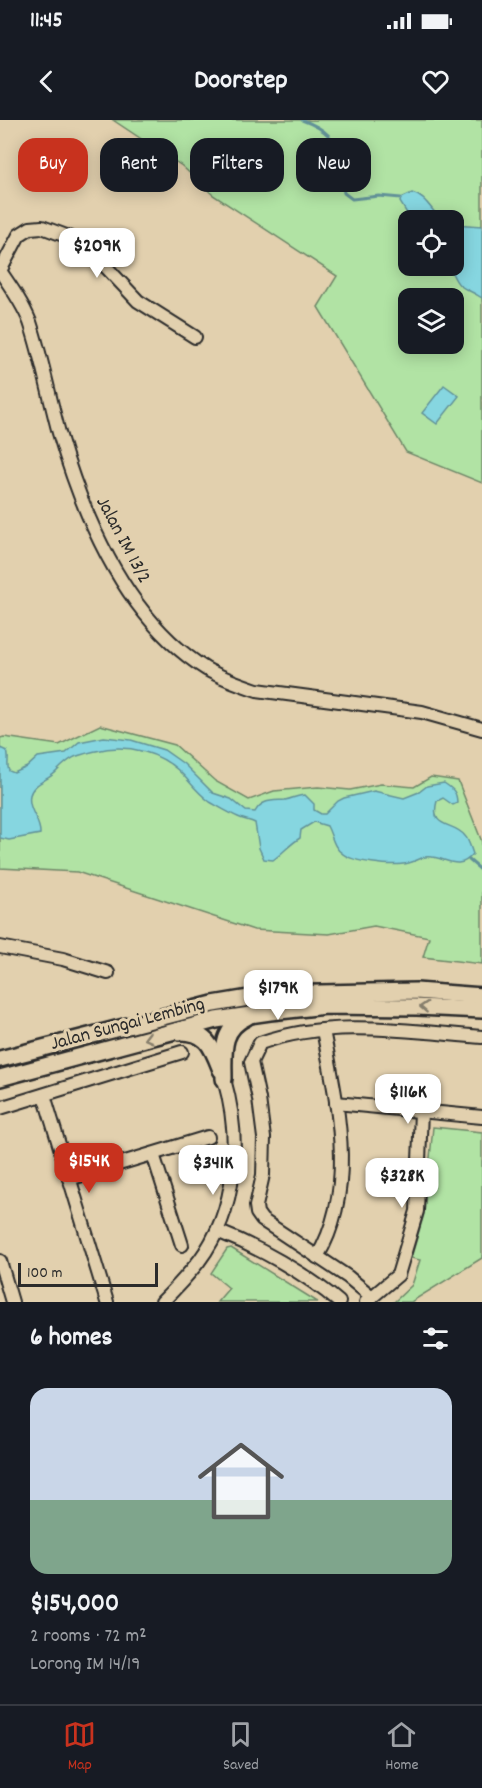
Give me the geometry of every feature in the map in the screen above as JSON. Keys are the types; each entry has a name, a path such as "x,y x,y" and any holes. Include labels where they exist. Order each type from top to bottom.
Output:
{"main road":[{"name":"Jalan Sungai Lembing","path":"0,1059 213,1004 273,994 416,991 482,996"},
{"name":"Jalan Sungai Lembing","path":"0,1078 216,1020 255,1014 326,1006 482,1010"},
{"path":"224,1078 224,1047 227,1034 236,1023 255,1014"},
{"path":"173,1032 187,1032 207,1041 224,1078"}],"street":[{"path":"0,271 19,235 30,228 42,227 69,237 92,251 138,301 195,338"},
{"name":"Jalan IM 13/2","path":"0,271 21,304 29,322 59,434 83,502 115,570 163,635 207,669 257,690 422,712 482,729"},
{"path":"0,947 63,959 108,973"},
{"path":"421,1111 417,1211 398,1275 369,1299 348,1277 262,1221 257,1213 256,1206 263,1175 264,1138 251,1062 252,1056 260,1043 285,1034 323,1030 365,1027 482,1037"},
{"path":"317,1257 327,1240 340,1186 341,1152 336,1103 323,1030"},
{"path":"0,1108 182,1052"},
{"path":"162,1302 199,1260 217,1231 228,1198 234,1154 232,1122 224,1078"},
{"path":"44,1095 107,1302"},
{"path":"336,1103 482,1117"},
{"path":"69,1179 208,1137"},
{"path":"153,1154 182,1245"},
{"path":"217,1231 271,1257 339,1302"},
{"path":"0,1260 4,1288 12,1302"}],"green space":[{"path":"113,120 482,120 482,483 406,452 318,307 337,276 210,192 284,192 284,138 190,138 190,173 178,163 178,138 140,138"},
{"path":"100,725 175,745 215,781 249,800 274,791 318,787 350,790 381,784 414,787 431,777 458,781 482,842 482,964 423,957 429,937 374,926 329,934 254,930 77,872 0,868 0,738 59,745"},
{"path":"433,1127 482,1132 482,1258 411,1302 394,1302 412,1285 420,1260 411,1258 424,1214"},
{"path":"231,1248 318,1302 217,1302 229,1288 211,1273 227,1249"}],"water":[{"path":"412,193 425,201 433,210 405,210 400,202 401,198"},
{"path":"464,225 482,226 482,298 459,284 454,276 464,276"},
{"path":"444,385 459,396 437,424 422,413"},
{"path":"104,737 131,740 164,750 184,764 213,793 231,799 246,811 255,812 261,805 268,802 305,795 314,804 314,810 325,814 344,798 374,791 404,798 427,786 444,783 454,791 457,803 453,805 443,798 437,801 436,817 465,836 473,854 467,860 456,863 432,857 397,864 363,861 348,857 340,851 327,826 314,822 301,830 300,838 273,860 264,859 259,848 255,823 210,802 175,768 155,755 120,748 83,754 66,762 54,774 34,787 30,795 40,834 9,840 0,838 0,748 7,751 8,769 14,773 27,767 38,757 66,753 79,742"}],"waterway":[{"path":"302,120 324,131 333,141 341,164 344,193 352,199 379,196 401,198"},
{"path":"469,860 482,871"}]}
